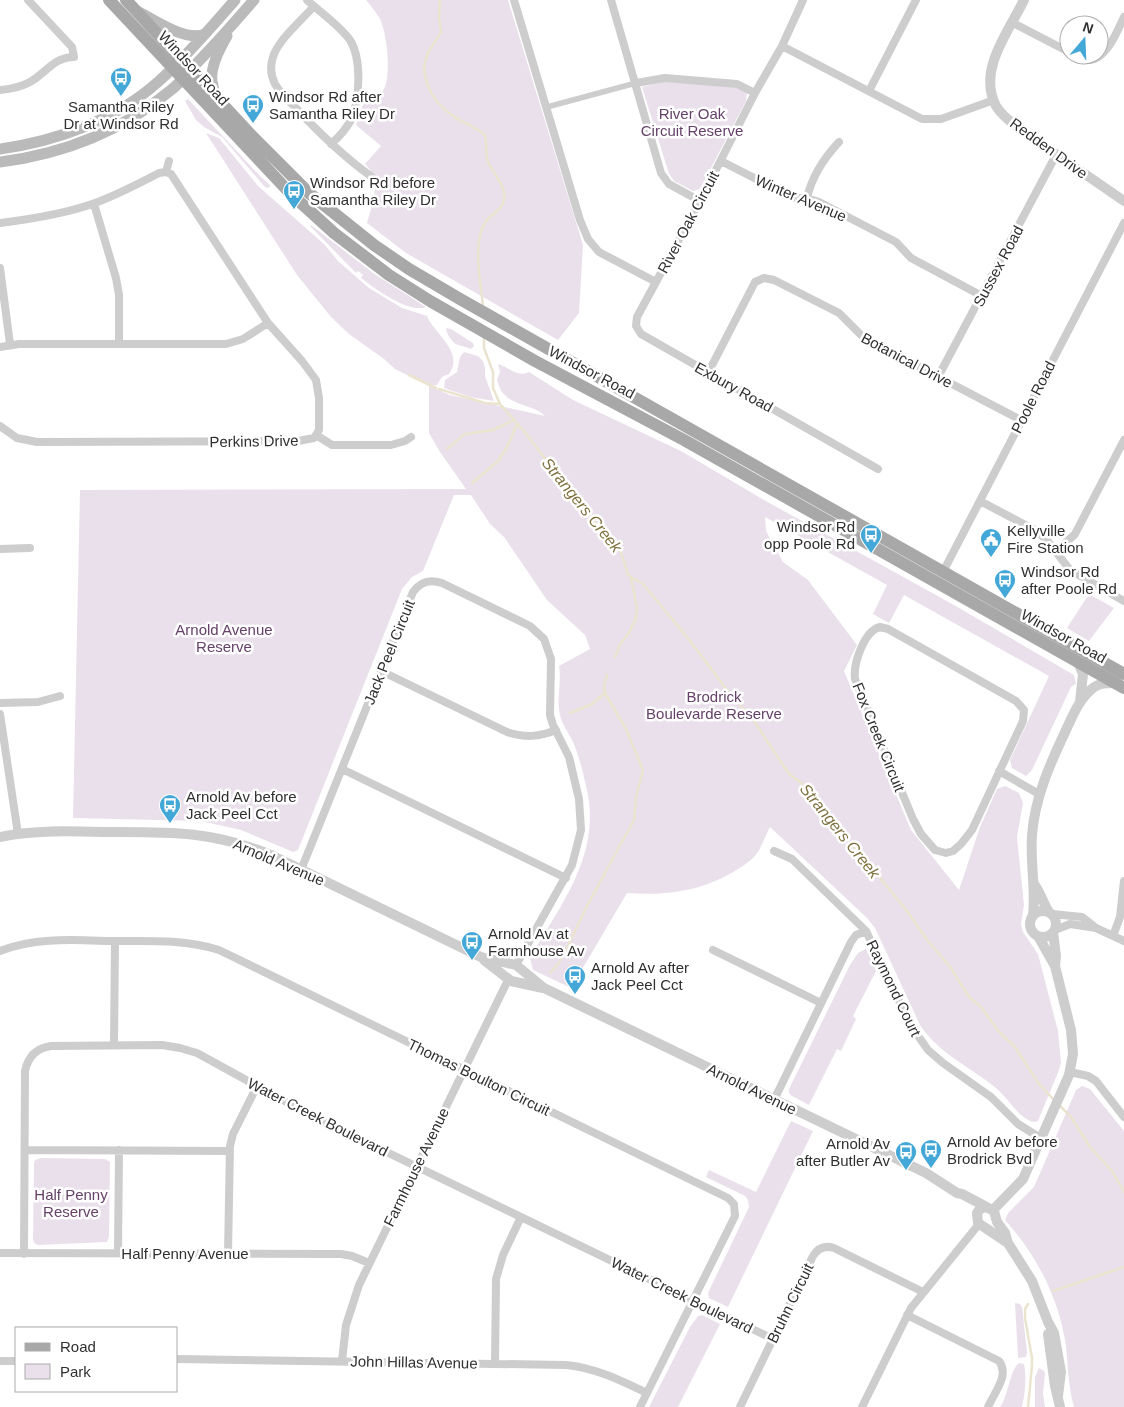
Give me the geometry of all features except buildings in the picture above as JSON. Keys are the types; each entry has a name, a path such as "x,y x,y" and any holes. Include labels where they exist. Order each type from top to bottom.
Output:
{"main road":[{"name":"Windsor Road","path":"109,0 176,64 290,193 334,234 389,275 503,343 692,444 1078,662 1121,682"},
{"name":"Windsor Road","path":"126,0 176,64"},
{"path":"0,149 47,140 91,124 132,101 158,82 235,0"},
{"path":"0,162 30,158 59,151 100,135 139,113 172,90 254,0"},
{"path":"135,10 185,34 196,36 205,34"},
{"path":"216,97 212,82 213,70 233,23"},
{"name":"Windsor Road","path":"186,75 216,97 288,173 340,218 393,258 460,299 943,572 1121,682"}],"street":[{"path":"0,90 24,85 34,80 55,62 74,57 72,48 28,0"},
{"path":"307,0 347,36 357,60 355,109 346,128 332,144"},
{"name":"River Oak Circuit","path":"514,0 580,220 588,239 599,252 656,282 755,93 782,46 800,1"},
{"path":"612,0 661,173 669,184 700,201"},
{"path":"869,91 916,0"},
{"name":"Redden Drive","path":"1024,0 993,62 989,78 997,107 1007,119 1124,201"},
{"path":"314,6 277,48 272,62 272,75 280,92 332,144 355,165 372,177"},
{"path":"1109,45 1124,17"},
{"path":"1013,23 1059,47"},
{"path":"782,46 922,119 941,119 994,100"},
{"path":"547,107 636,83 665,78 737,84 755,93"},
{"path":"807,198 809,188 824,158 840,142"},
{"name":"Sussex Road","path":"938,377 1056,155"},
{"path":"0,223 46,216 94,204 158,173 166,172 169,161"},
{"name":"Winter Avenue","path":"721,161 793,198 807,198 896,242 911,258 982,296"},
{"name":"Perkins Drive","path":"0,426 17,438 37,442 298,442 310,440 316,435 320,425 316,380 302,360 268,323 175,178 166,172"},
{"path":"94,204 116,278 119,295 119,343"},
{"name":"Poole Road","path":"943,572 1124,222"},
{"path":"0,268 10,344"},
{"name":"Botanical Drive","path":"708,372 755,282 764,278 774,280 839,313 864,338 1021,420"},
{"name":"Exbury Road","path":"656,282 637,317 636,326 641,334 878,468"},
{"path":"0,347 10,344 226,344 243,339 268,323"},
{"path":"316,435 332,445 391,445 411,437"},
{"path":"1056,552 1075,534 1124,440"},
{"path":"980,501 1033,529 1046,539 1070,570 1124,601"},
{"path":"0,549 30,548"},
{"name":"Jack Peel Circuit","path":"302,870 413,592 422,583 437,581 524,622 540,634 547,645 551,659 550,710 556,730 569,757 581,808 579,842 566,878 516,966"},
{"name":"Fox Creek Circuit","path":"880,627 888,629 1020,704 1024,710 1024,718 999,771 967,837 950,852 943,854 935,850 915,824 855,679 855,664 870,632 880,627"},
{"path":"862,1407 907,1316 923,1292 981,1222 979,1210 992,1211 1020,1183 1070,1074 1073,1038 1054,966 1038,936 1031,928 1030,922 1033,916 1034,884 1032,836 1039,794 1052,759 1080,702 1084,674 1078,662"},
{"path":"381,671 507,732 524,736 536,736 556,730"},
{"path":"1080,702 1095,687 1102,684 1121,682"},
{"path":"0,703 38,702 60,696"},
{"path":"0,714 18,834"},
{"path":"342,769 566,878"},
{"path":"999,771 1039,794"},
{"name":"Arnold Avenue","path":"0,838 18,834 56,831 192,833 241,844 302,870 482,958 516,966 544,988 926,1173 992,1211 1005,1232 1008,1243 1032,1280 1054,1333 1060,1359 1061,1379 1058,1396 1060,1407"},
{"name":"Raymond Court","path":"774,851 792,859 866,931 911,1026 922,1043 943,1063 991,1097 1018,1124 1043,1136"},
{"path":"1113,936 1120,917 1124,881"},
{"path":"1034,884 1040,893 1043,903 1056,920 1054,931 1056,956 1054,966"},
{"path":"1033,916 1042,911 1082,917 1096,928 1124,942"},
{"path":"1038,936 1048,936 1054,931 1070,924 1096,928"},
{"path":"774,1100 851,942 856,935 866,931"},
{"name":"Thomas Boulton Circuit","path":"0,951 18,945 42,941 185,942 219,950 732,1200 735,1216 640,1407"},
{"path":"114,1045 115,941"},
{"path":"713,950 821,1003"},
{"name":"Arnold Avenue","path":"482,958 488,965 509,980 544,988"},
{"path":"516,966 521,976 509,980 505,968 516,966"},
{"name":"Farmhouse Avenue","path":"342,1361 350,1311 359,1285 509,980"},
{"name":"Water Creek Boulevard","path":"24,1254 25,1071 30,1057 46,1047 162,1045 180,1048 205,1057 312,1116 773,1339"},
{"path":"1070,1074 1088,1076 1096,1081 1124,1116"},
{"path":"228,1253 230,1151 234,1134 257,1086"},
{"path":"25,1150 230,1151"},
{"path":"118,1252 119,1150"},
{"name":"Arnold Avenue","path":"958,1193 959,1199 981,1222 1008,1243"},
{"path":"981,1222 994,1224 992,1211"},
{"path":"495,1364 496,1279 503,1255 521,1217"},
{"name":"Bruhn Circuit","path":"740,1407 813,1256 823,1247 834,1248 923,1292"},
{"name":"Half Penny Avenue","path":"0,1253 341,1254 369,1263"},
{"path":"907,1316 1001,1363 1003,1376 988,1407"},
{"name":"John Hillas Avenue","path":"178,1360 566,1365 608,1374 647,1393"},
{"path":"0,1361 15,1361"}],"green space":[{"path":"366,0 508,0 583,245 579,313 558,340 406,253 367,223 375,185 374,178 365,164 381,146 356,125 367,99 383,91 386,85 388,66 383,26"},
{"name":"River Oak Circuit Reserve","path":"666,81 739,88 747,93 746,101 700,189 693,191 674,181 669,174 642,87"},
{"path":"188,99 271,186 267,188 264,186 222,137 196,120 185,101"},
{"path":"206,133 219,138 258,186 324,244 338,261 369,288 402,308 427,316 447,343 453,358 453,366 449,374 442,377 437,385 430,386 450,395 545,416 541,412 509,398 502,391 497,380 500,372 498,364 517,373 525,374 529,372 573,400 681,451 1074,675 1076,684 1071,687 1032,770 1026,776 1012,768 1010,760 1049,676 904,595 889,623 873,614 887,585 765,517 766,531 783,562 808,580 857,645 844,671 911,830 959,890 980,827 997,789 1005,786 1019,793 1023,803 1017,837 1024,905 1021,924 1023,932 1038,954 1058,1031 1061,1063 1038,1121 1034,1122 1023,1117 997,1089 937,1045 920,1025 875,928 867,918 770,827 754,857 744,865 712,882 670,893 627,893 571,988 533,970 530,958 566,898 576,877 584,856 589,834 590,810 581,764 561,719 559,709 559,666 590,649 585,635 547,600 504,537 490,524 471,495 454,495 423,571 412,577 402,589 298,850 293,852 241,830 201,821 73,818 80,490 466,489 429,433 429,386 395,369 349,334 331,317 297,275"},
{"path":"311,225 373,273 426,307 410,307 401,304 374,288 361,278 363,275 358,271 356,273"},
{"path":"446,328 451,329 473,343 474,346 470,349 456,344 450,338"},
{"path":"464,352 478,356 483,361 485,376 494,401 470,397 444,388 445,380 457,372 460,357"},
{"path":"1089,594 1114,608 1089,641 1067,628"},
{"path":"866,949 876,971 853,1016 856,1019 841,1051 837,1049 809,1105 792,1096 789,1093 789,1089 850,965 858,953"},
{"path":"1082,1086 1090,1089 1124,1131 1124,1407 1074,1407 1069,1384 1063,1328 1058,1311 1037,1263 1005,1220 1008,1213 1034,1187 1076,1090"},
{"path":"791,1121 813,1131 728,1307 709,1298 708,1293 749,1207 748,1200 745,1196 706,1177 709,1170 756,1192"},
{"name":"Half Penny Reserve","path":"41,1158 105,1159 110,1162 109,1237 107,1242 38,1245 34,1243 34,1164 35,1160"},
{"path":"1015,1303 1020,1304 1022,1307 1026,1357 1018,1358"},
{"path":"702,1315 720,1324 678,1407 649,1407 690,1327 698,1316"},
{"path":"1019,1363 1024,1364 1025,1375 1022,1407 1000,1407 1013,1372"},
{"path":"1039,1368 1045,1374 1043,1393 1045,1407 1035,1407 1035,1377"}],"waterway":[{"name":"Strangers Creek","path":"440,0 439,17 441,32 426,58 425,77 435,99 446,111 485,135 488,162 502,185 504,195 503,204 485,223 479,241 478,264 483,307"},
{"name":"Strangers Creek","path":"484,337 484,348 493,372 493,388 500,404 523,430 606,537 621,552 628,575 643,584 687,637 757,725 789,774 806,786 833,825 868,863 907,911 928,941 950,967 969,997 981,1007 1000,1033 1015,1047 1039,1084 1054,1100"},
{"path":"409,375 436,388"},
{"path":"439,389 485,403 500,404"},
{"path":"447,449 465,434 493,430 514,420"},
{"path":"472,483 499,460 517,424"},
{"path":"615,657 636,618 637,608 631,578"},
{"path":"550,973 559,963 587,906 634,820 636,797 643,770 626,729 605,693 604,687 607,675"},
{"path":"570,713 592,704 605,693"},
{"name":"Strangers Creek","path":"1060,1106 1071,1117 1090,1147 1112,1171 1124,1192"},
{"path":"1053,1291 1124,1267"},
{"path":"1028,1304 1025,1309 1025,1318 1032,1366 1028,1407"}],"place":[{"name":"Samantha Riley Dr at Windsor Rd","path":"121,97"},
{"name":"Windsor Rd after Samantha Riley Dr","path":"253,124"},
{"name":"Windsor Rd before Samantha Riley Dr","path":"294,210"},
{"name":"Windsor Rd opp Poole Rd","path":"871,554"},
{"name":"Kellyville Fire Station","path":"991,558"},
{"name":"Windsor Rd after Poole Rd","path":"1005,599"},
{"name":"Arnold Av before Jack Peel Cct","path":"170,824"},
{"name":"Arnold Av at Farmhouse Av","path":"472,961"},
{"name":"Arnold Av after Jack Peel Cct","path":"575,995"},
{"name":"Arnold Av before Brodrick Bvd","path":"931,1169"},
{"name":"Arnold Av after Butler Av","path":"906,1171"}],"park label":[{"name":"Arnold Avenue Reserve","path":"224,638"},
{"name":"Brodrick Boulevarde Reserve","path":"714,704"}]}
